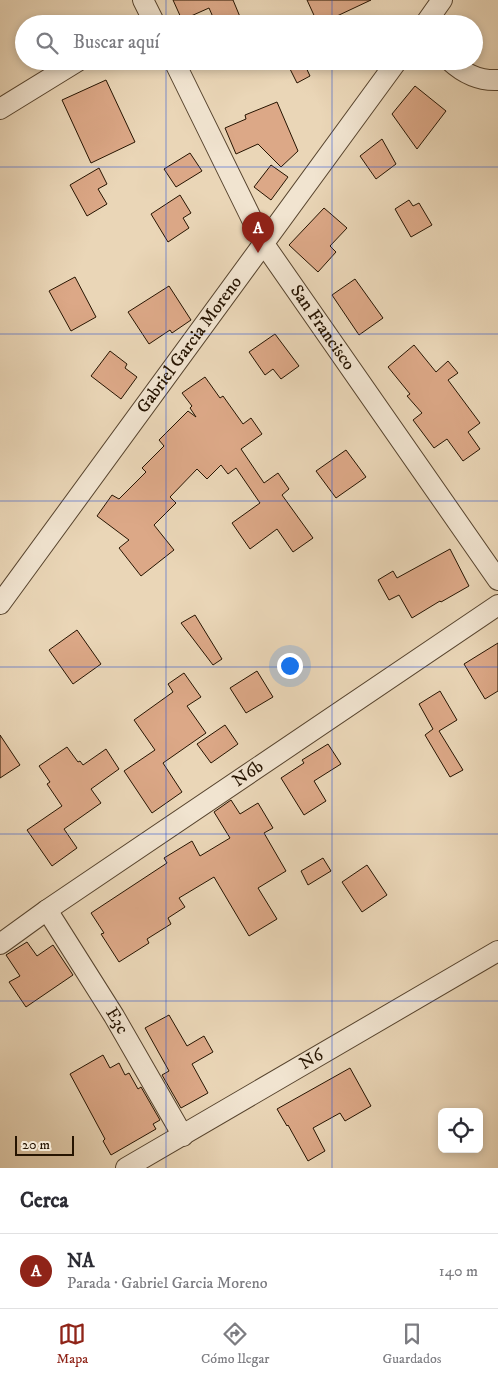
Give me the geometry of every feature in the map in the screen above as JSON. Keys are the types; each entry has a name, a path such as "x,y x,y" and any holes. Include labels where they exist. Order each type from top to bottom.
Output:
{"street":[{"path":"143,0 148,15"},
{"path":"431,15 442,0"},
{"path":"0,109 63,70"},
{"name":"San Francisco","path":"178,70 264,244 498,580"},
{"name":"Gabriel Garcia Moreno","path":"0,604 390,70"},
{"path":"464,70 483,80 498,80"},
{"name":"N6b","path":"0,944 47,910 498,605"},
{"name":"E3c","path":"47,910 114,1016 183,1136"},
{"name":"N6","path":"126,1168 498,951"}],"building":[{"path":"173,0 233,0 239,15 212,15 209,8 193,15 180,15"},
{"path":"307,0 371,0 339,15 314,15"},
{"path":"290,70 307,70 310,76 297,83"},
{"path":"106,80 135,142 91,163 62,100"},
{"path":"415,86 446,111 417,149 392,114"},
{"path":"277,102 298,151 281,167 258,144 236,154 225,128 246,119 245,115"},
{"path":"382,139 396,164 376,179 360,156"},
{"path":"190,153 202,171 176,187 164,169"},
{"path":"271,165 288,177 271,200 254,187"},
{"path":"99,168 107,184 98,189 107,204 87,216 70,185"},
{"path":"180,195 191,213 183,218 189,228 168,242 151,214"},
{"path":"409,200 413,206 419,203 432,225 411,237 395,209"},
{"path":"324,208 347,228 330,246 336,252 318,272 289,245"},
{"path":"75,277 96,317 71,331 49,291"},
{"path":"355,279 383,318 359,335 332,295"},
{"path":"169,286 191,320 172,333 170,330 149,344 128,312"},
{"path":"275,334 299,366 281,379 273,369 265,375 249,352"},
{"path":"414,345 436,372 448,361 458,373 448,380 480,423 468,432 480,449 463,461 447,439 434,448 413,420 422,413 407,396 410,394 388,367"},
{"path":"110,351 127,364 125,368 137,377 121,399 91,376"},
{"path":"205,377 220,398 223,396 243,424 251,418 262,434 241,449 264,483 278,473 289,489 282,495 313,538 293,552 277,529 250,549 232,523 260,503 236,468 228,474 221,465 207,479 197,469 170,497 176,503 154,525 174,550 141,576 119,548 129,540 97,516 112,495 119,499 146,472 142,468 164,446 159,440 188,411 196,417 190,408 192,406 182,393"},
{"path":"346,450 366,477 336,498 316,471"},
{"path":"450,549 469,586 412,618 399,595 389,600 378,580 393,571 397,578"},
{"path":"195,615 222,659 213,665 181,623"},
{"path":"77,630 101,664 73,684 49,650"},
{"path":"498,643 498,691 485,699 464,664"},
{"path":"257,671 273,697 246,713 230,688"},
{"path":"184,673 201,697 187,706 206,733 163,763 182,792 152,813 124,771 155,750 134,720 173,692 168,684"},
{"path":"440,691 457,720 439,731 463,770 450,777 425,735 433,729 419,704"},
{"path":"225,725 238,744 211,763 197,744"},
{"path":"0,735 20,765 0,778"},
{"path":"328,744 341,764 314,781 326,801 304,815 281,778 304,763 302,760"},
{"path":"67,747 78,762 80,761 83,765 106,749 119,769 91,789 101,803 64,829 77,848 52,866 27,830 62,806 47,784 50,782 39,766"},
{"path":"231,800 240,814 258,803 273,828 264,833 286,871 258,888 277,919 249,936 214,877 179,898 185,907 168,918 171,924 147,939 149,943 119,962 101,934 104,933 91,913 167,863 164,858 192,841 200,856 230,838 214,812"},
{"path":"323,858 331,871 308,885 301,871"},
{"path":"367,865 387,895 362,912 342,882"},
{"path":"27,942 37,956 53,945 73,975 26,1007 9,982 20,976 6,955"},
{"path":"169,1015 187,1046 204,1036 213,1052 192,1064 208,1093 181,1108 162,1075 169,1071 145,1028"},
{"path":"103,1055 110,1068 119,1063 125,1075 129,1073 138,1089 141,1087 160,1120 153,1124 156,1129 111,1155 103,1141 105,1139 70,1074"},
{"path":"350,1068 371,1106 345,1121 340,1113 313,1128 325,1151 308,1161 277,1109"}],"place":[{"name":"NA","path":"258,253"}]}
